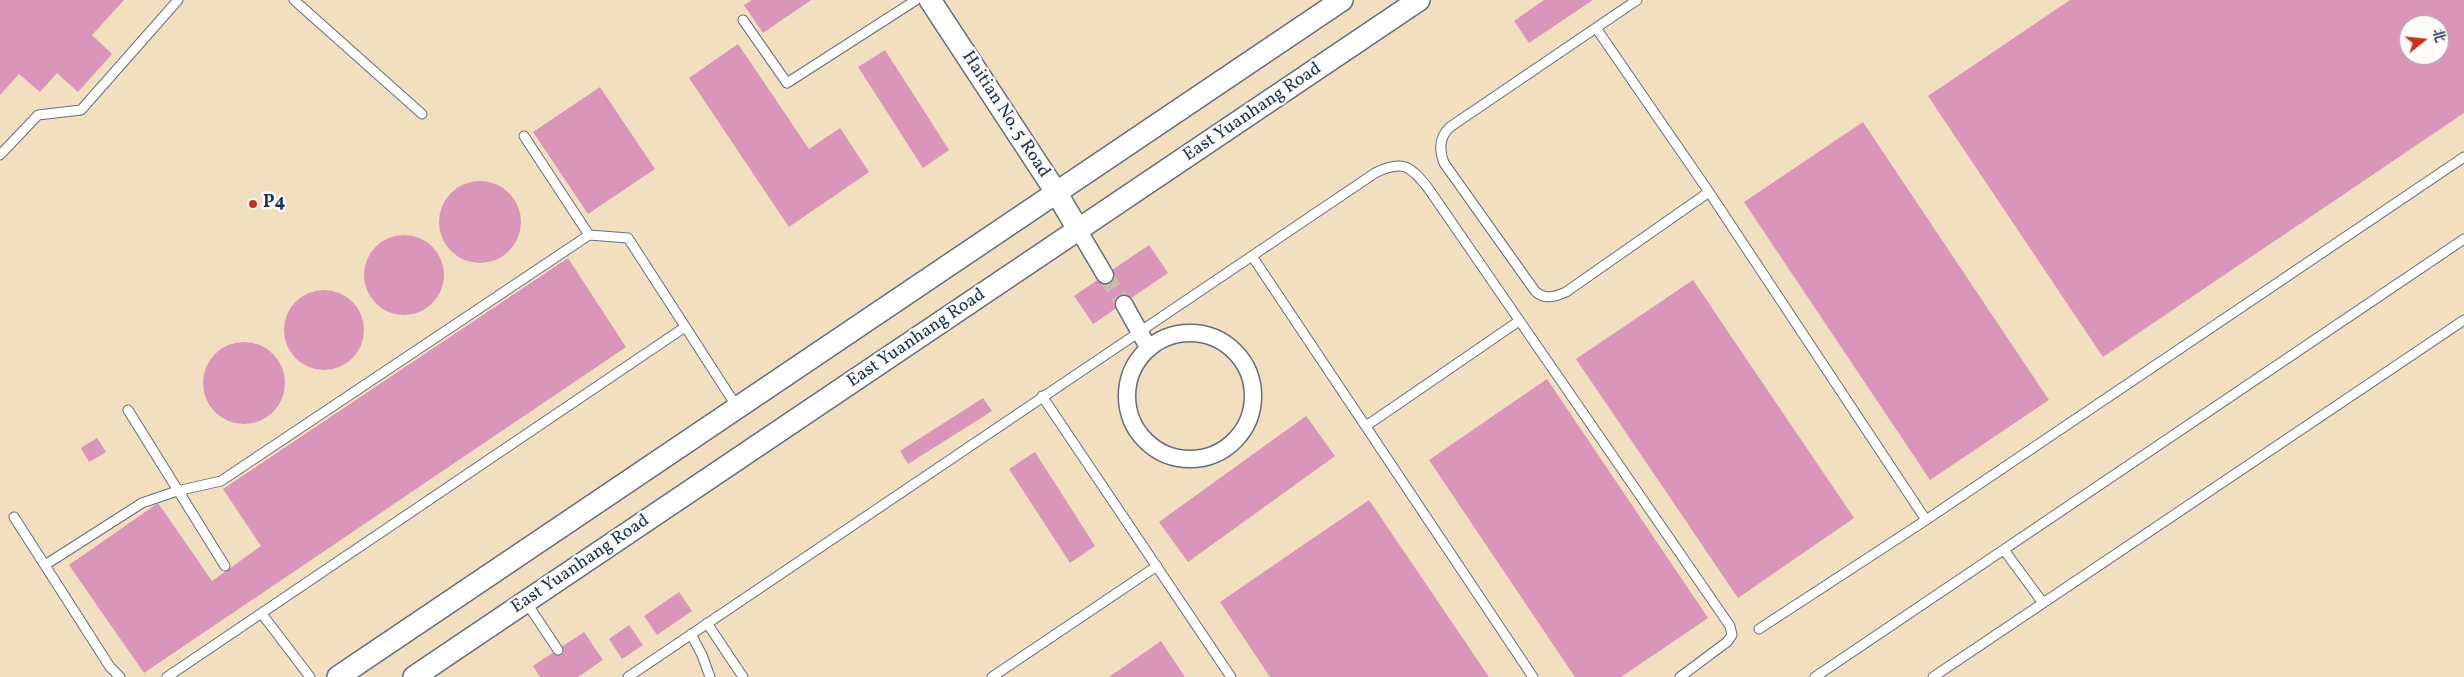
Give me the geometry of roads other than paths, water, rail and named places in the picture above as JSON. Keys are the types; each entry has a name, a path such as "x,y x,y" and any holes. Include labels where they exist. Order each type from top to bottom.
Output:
{"street":[{"name":"Haitian No. 5 Road","path":"930,0 1056,192 1079,231"},
{"path":"338,677 1342,0"},
{"name":"East Yuanhang Road","path":"414,677 1420,0"},
{"path":"1079,231 1105,275"},
{"path":"1124,304 1148,347"},
{"path":"1200,333 1226,344 1245,364 1254,391 1252,414 1241,434 1225,450 1204,459 1182,460 1158,452 1140,436 1128,415 1126,390 1132,366 1148,347 1172,334 1200,333"}],"lane":[{"path":"0,155 38,115 81,110 178,0"},
{"path":"294,0 422,114"},
{"path":"743,20 786,83 916,0"},
{"path":"1637,0 1444,132 1441,146 1444,163 1536,291 1540,296 1548,297 1566,292 1708,192"},
{"path":"1596,28 1708,192 1926,520"},
{"path":"524,136 589,235"},
{"path":"1759,629 1926,520 2464,157"},
{"path":"628,677 1138,331 1375,173 1392,165 1405,166 1418,175 1428,188 1730,626 1732,635 1727,642 1680,677"},
{"path":"45,565 142,503 177,491 221,481 589,235 628,238 737,407"},
{"path":"1815,677 2464,240"},
{"path":"1252,256 1533,677"},
{"path":"1366,426 1519,320"},
{"path":"1933,677 2464,320"},
{"path":"167,677 685,328"},
{"path":"1042,396 1231,677"},
{"path":"128,410 225,566"},
{"path":"14,517 110,667 120,677"},
{"path":"2004,550 2043,603"},
{"path":"992,677 1157,566"},
{"path":"526,602 558,650"},
{"path":"262,614 310,677"},
{"path":"707,623 743,677"},
{"path":"691,634 702,655 710,677"}],"tunnel":[{"path":"1105,275 1124,304"}],"place":[{"name":"P4","path":"253,204"}]}
